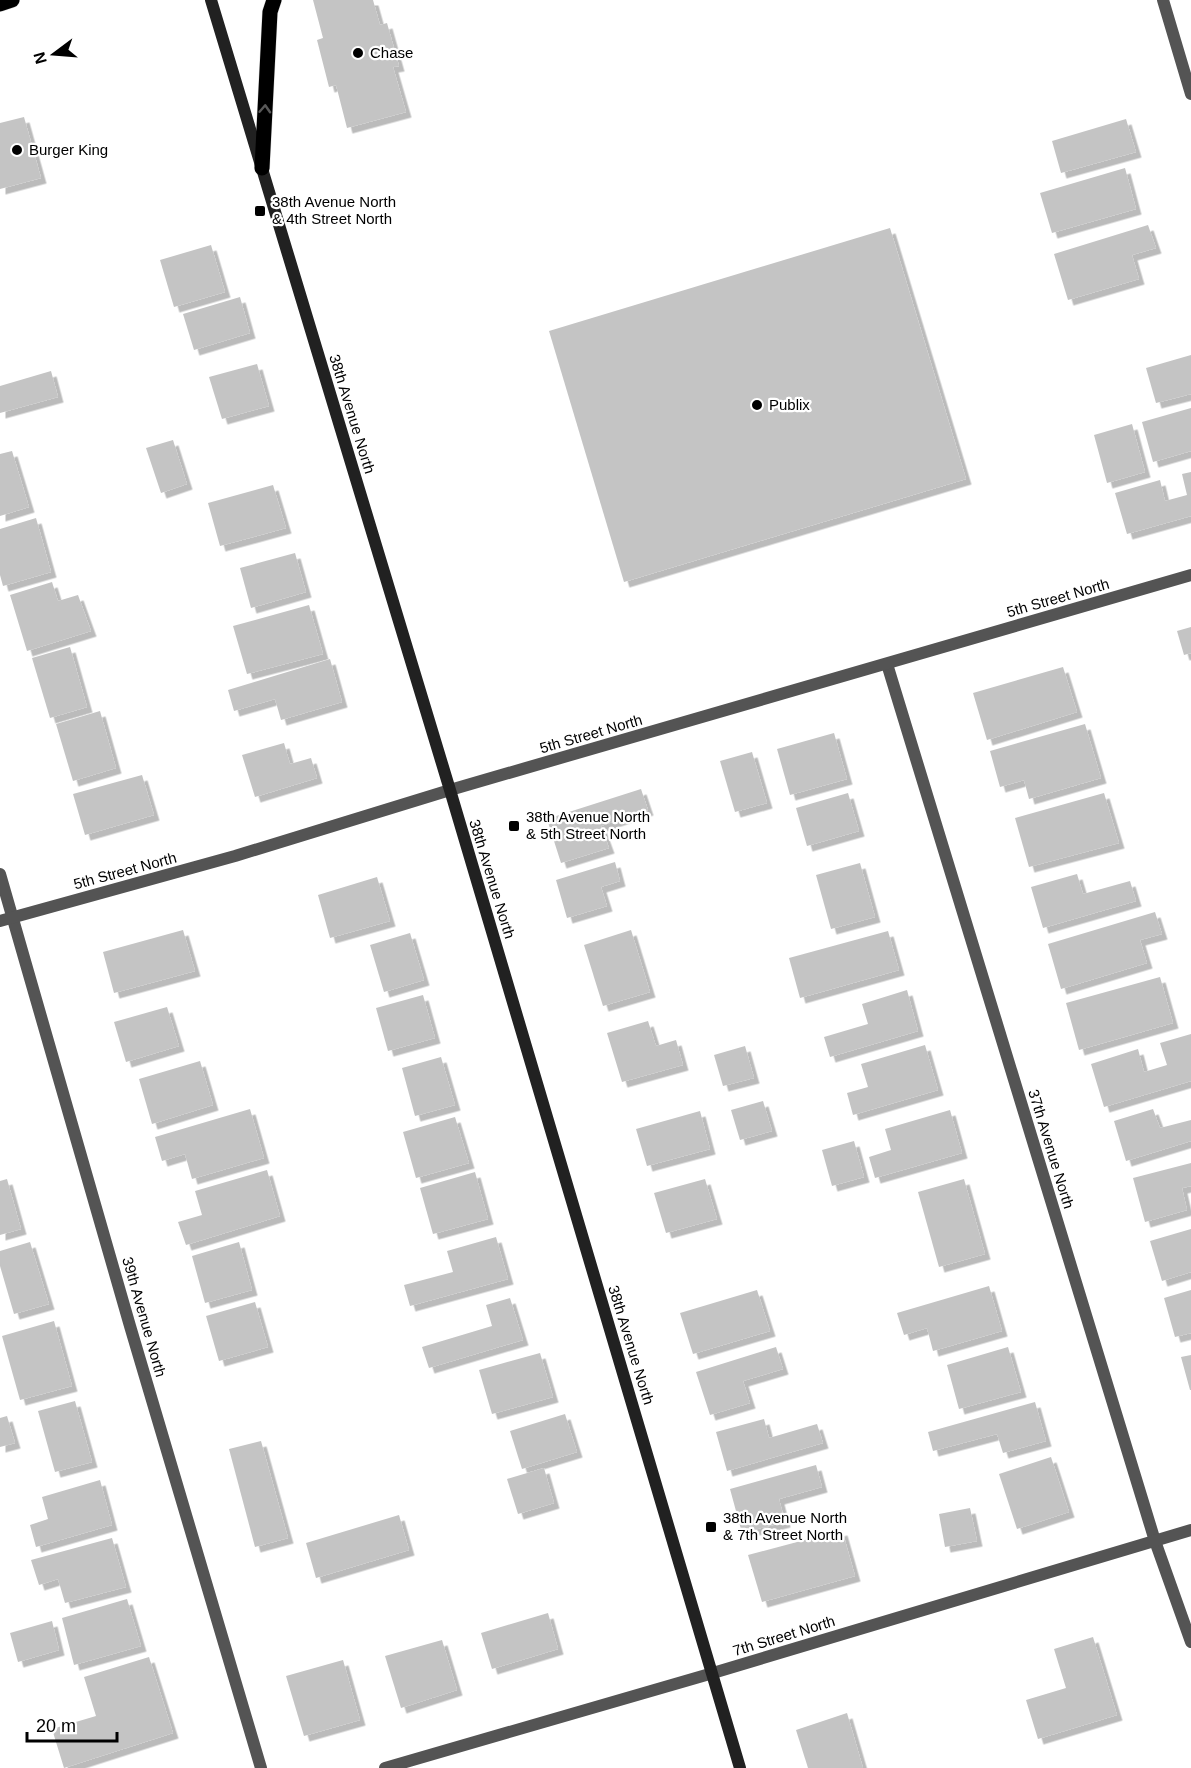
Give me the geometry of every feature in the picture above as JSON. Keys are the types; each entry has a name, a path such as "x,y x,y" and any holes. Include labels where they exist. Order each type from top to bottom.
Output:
{"main road":[{"path":"0,4 12,0"},
{"name":"38th Avenue North","path":"211,0 450,790 740,1768"},
{"path":"262,168 270,12 274,0"}],"street":[{"path":"1163,0 1191,94"},
{"name":"5th Street North","path":"0,921 234,856 450,790 1191,575"},
{"name":"37th Avenue North","path":"887,664 1155,1541 1191,1642"},
{"name":"39th Avenue North","path":"0,874 261,1768"},
{"name":"7th Street North","path":"385,1768 1191,1530"}],"building":[{"name":"Chase","path":"313,0 373,0 380,25 387,23 399,66 393,67 406,112 347,128 336,85 329,87 317,40 323,38"},
{"name":"Burger King","path":"24,117 41,178 0,189 0,123"},
{"path":"1126,119 1136,152 1061,173 1052,141"},
{"path":"1125,168 1136,209 1052,233 1040,193"},
{"path":"1148,225 1156,248 1132,255 1139,279 1068,300 1054,254"},
{"name":"Publix","path":"890,228 966,479 624,582 549,331"},
{"path":"211,245 225,292 174,307 160,260"},
{"path":"240,297 250,333 194,350 183,314"},
{"path":"1191,355 1191,394 1156,403 1146,368"},
{"path":"257,364 269,406 222,419 209,377"},
{"path":"51,371 58,397 0,413 0,386"},
{"path":"1191,408 1191,451 1153,462 1142,422"},
{"path":"1132,424 1145,472 1107,483 1094,435"},
{"path":"173,440 187,484 161,493 146,448"},
{"path":"12,451 29,507 0,516 0,454"},
{"path":"1191,472 1191,516 1127,534 1115,493 1160,480 1165,501 1187,495 1182,474"},
{"path":"273,485 286,528 220,546 208,503"},
{"path":"36,518 51,572 3,586 0,575 0,529"},
{"path":"295,553 306,592 251,608 240,568"},
{"path":"52,582 58,601 78,595 91,631 27,651 10,595"},
{"path":"309,605 323,654 247,674 233,626"},
{"path":"1191,627 1191,653 1184,655 1177,631"},
{"path":"70,647 87,707 50,718 32,658"},
{"path":"330,659 342,702 281,720 275,699 234,711 228,690"},
{"path":"1063,667 1077,712 987,740 973,693"},
{"path":"100,711 116,768 73,781 56,724"},
{"path":"1085,724 1101,778 1029,799 1024,780 1000,787 990,751"},
{"path":"834,733 847,779 790,795 777,749"},
{"path":"284,743 290,764 311,758 317,778 255,797 242,755"},
{"path":"752,752 767,803 735,812 720,761"},
{"path":"142,775 154,815 85,835 73,794"},
{"path":"641,789 648,810 601,826 609,848 561,863 547,819"},
{"path":"848,793 859,831 807,846 796,808"},
{"path":"1104,793 1119,843 1029,867 1015,818"},
{"path":"615,862 620,881 601,887 607,906 567,918 556,880"},
{"path":"860,863 875,917 831,929 816,875"},
{"path":"1077,874 1083,894 1130,881 1136,901 1043,928 1031,887"},
{"path":"377,877 390,921 330,938 318,895"},
{"path":"1155,912 1162,934 1140,940 1147,963 1061,989 1048,944"},
{"path":"183,930 195,971 114,993 103,952"},
{"path":"631,930 650,992 603,1006 584,945"},
{"path":"888,931 899,970 800,998 789,958"},
{"path":"410,933 424,980 384,992 370,945"},
{"path":"1160,977 1173,1023 1079,1050 1066,1003"},
{"path":"907,990 918,1031 830,1057 824,1037 868,1024 862,1004"},
{"path":"423,995 435,1038 388,1051 376,1008"},
{"path":"167,1007 179,1046 126,1062 114,1022"},
{"path":"648,1021 656,1046 676,1040 683,1065 622,1082 607,1033"},
{"path":"1191,1034 1191,1081 1104,1107 1091,1064 1138,1049 1144,1072 1167,1065 1160,1043"},
{"path":"925,1045 938,1090 853,1115 847,1093 868,1087 861,1064"},
{"path":"745,1046 754,1078 723,1086 714,1055"},
{"path":"441,1057 455,1105 415,1116 402,1068"},
{"path":"200,1061 213,1105 152,1124 139,1079"},
{"path":"763,1101 772,1131 740,1140 731,1110"},
{"path":"250,1109 264,1158 192,1179 185,1154 162,1161 155,1137"},
{"path":"1153,1109 1160,1128 1191,1120 1191,1141 1126,1161 1114,1121"},
{"path":"950,1110 962,1153 875,1178 869,1157 891,1150 885,1129"},
{"path":"700,1111 710,1149 647,1166 636,1129"},
{"path":"455,1117 469,1163 416,1178 403,1132"},
{"path":"854,1141 864,1177 832,1186 822,1150"},
{"path":"1191,1163 1191,1186 1182,1188 1187,1210 1145,1222 1133,1178"},
{"path":"267,1170 280,1216 186,1245 178,1222 202,1215 195,1191"},
{"path":"475,1172 488,1219 433,1234 420,1188"},
{"path":"7,1179 21,1229 0,1235 0,1181"},
{"path":"705,1179 717,1219 666,1233 654,1193"},
{"path":"964,1179 985,1254 939,1267 918,1192"},
{"path":"1191,1229 1191,1272 1162,1281 1150,1241"},
{"path":"496,1237 508,1279 410,1306 404,1285 453,1272 447,1251"},
{"path":"30,1242 49,1304 14,1314 0,1266 0,1251"},
{"path":"239,1242 252,1290 205,1303 192,1256"},
{"path":"989,1286 1002,1331 933,1351 927,1328 904,1335 897,1313"},
{"path":"757,1290 770,1331 693,1354 680,1313"},
{"path":"1191,1290 1191,1333 1175,1337 1164,1298"},
{"path":"510,1298 523,1340 429,1368 422,1347 492,1326 486,1305"},
{"path":"255,1302 268,1347 219,1361 206,1316"},
{"path":"54,1321 72,1386 20,1400 2,1336"},
{"path":"776,1347 783,1369 743,1381 750,1403 710,1415 696,1372"},
{"path":"1008,1347 1021,1392 959,1409 947,1365"},
{"path":"540,1353 553,1397 492,1414 479,1370"},
{"path":"1191,1355 1191,1390 1190,1390 1181,1357"},
{"path":"75,1401 92,1462 55,1472 38,1411"},
{"path":"1035,1402 1046,1441 1003,1453 997,1434 933,1451 928,1432"},
{"path":"565,1414 577,1452 522,1469 510,1431"},
{"path":"7,1416 15,1443 0,1447 0,1418"},
{"path":"764,1419 769,1438 817,1424 823,1443 727,1471 716,1432"},
{"path":"261,1441 288,1538 255,1547 229,1449"},
{"path":"1051,1457 1069,1512 1017,1529 999,1474"},
{"path":"816,1465 822,1487 779,1499 785,1522 742,1533 730,1489"},
{"path":"544,1468 554,1503 518,1514 507,1479"},
{"path":"100,1480 112,1525 36,1547 30,1525 48,1519 42,1497"},
{"path":"970,1508 977,1541 945,1547 939,1514"},
{"path":"399,1515 409,1550 316,1578 306,1543"},
{"path":"842,1530 855,1576 762,1602 748,1555"},
{"path":"112,1538 126,1587 65,1603 58,1579 39,1585 31,1560"},
{"path":"127,1599 141,1646 74,1665 62,1618"},
{"path":"548,1613 558,1649 492,1669 481,1633"},
{"path":"52,1621 59,1650 18,1662 10,1633"},
{"path":"1093,1637 1117,1715 1038,1739 1026,1700 1066,1688 1054,1649"},
{"path":"442,1640 457,1690 401,1708 385,1656"},
{"path":"149,1657 173,1733 64,1768 52,1729 96,1716 84,1677"},
{"path":"343,1660 360,1720 304,1736 286,1676"},
{"path":"847,1713 863,1768 808,1768 796,1730"}],"place":[{"name":"Chase","path":"358,53"},
{"name":"Burger King","path":"17,150"},
{"name":"38th Avenue North & 4th Street North","path":"260,211"},
{"name":"Publix","path":"757,405"},
{"name":"38th Avenue North & 5th Street North","path":"514,826"},
{"name":"38th Avenue North & 7th Street North","path":"711,1527"}]}
